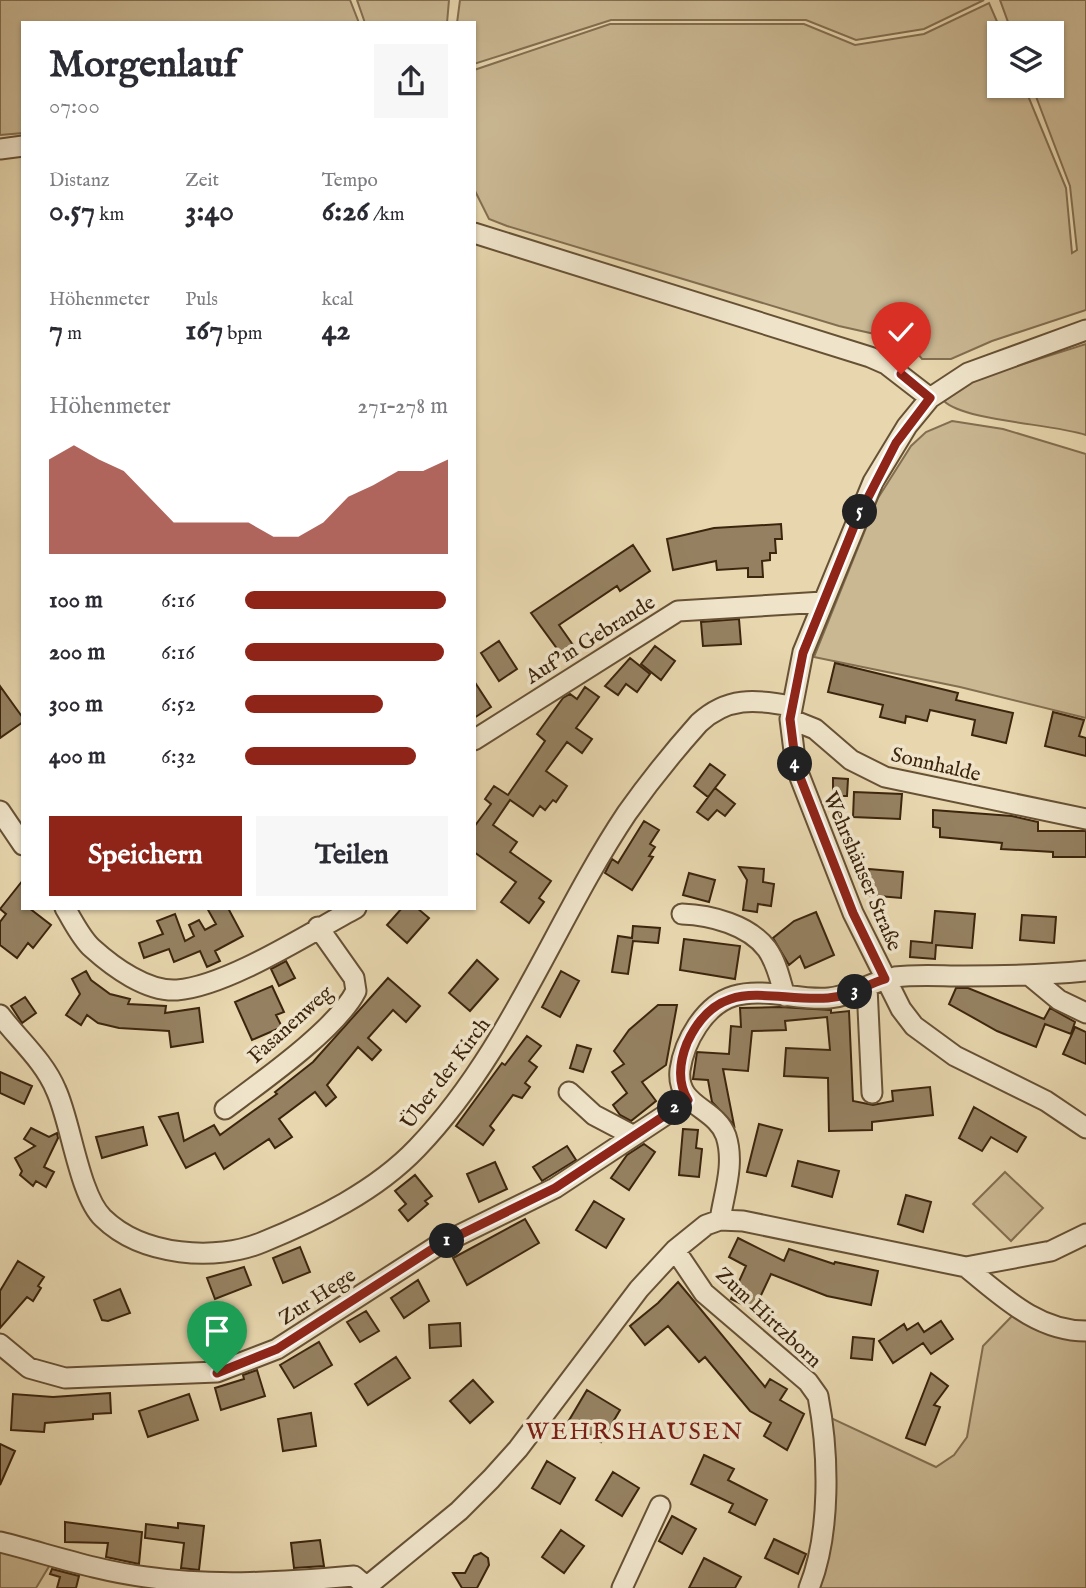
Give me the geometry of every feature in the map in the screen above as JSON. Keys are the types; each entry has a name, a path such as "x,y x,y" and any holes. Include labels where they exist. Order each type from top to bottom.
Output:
{"street":[{"path":"0,149 21,146"},
{"path":"476,234 870,356 886,364 930,398"},
{"name":"Wehrshäuser Straße","path":"1086,330 968,373 930,398 907,425 873,482 823,602 803,653 791,712 796,767 853,913 876,983 914,1026 955,1056 1086,1118"},
{"name":"Auf'm Gebrande","path":"476,739 678,611 823,602"},
{"name":"Über der Kirch","path":"0,1015 34,1055 56,1088 91,1200 103,1218 148,1243 195,1255 227,1254 251,1247 299,1228 342,1204 388,1172 424,1140 508,1026 627,813 699,723 712,711 733,702 791,712"},
{"name":"Sonnhalde","path":"791,712 851,760 885,777 1086,819"},
{"path":"0,811 21,842"},
{"path":"66,910 91,947 116,966 135,979 174,990 197,986 245,967 352,910"},
{"path":"682,914 716,918 754,936 774,961 785,996"},
{"name":"Fasanenweg","path":"225,1109 303,1048 346,1006 356,991 354,978 318,927"},
{"path":"720,1220 727,1189 727,1140 719,1125 688,1100 680,1087 680,1072 686,1046 702,1019 733,996 828,998 876,983 1086,971"},
{"path":"1030,976 1045,992 1086,1013"},
{"path":"872,1093 876,983"},
{"path":"569,1092 594,1115 632,1135"},
{"name":"Zur Hege","path":"0,1344 29,1368 65,1378 217,1373 277,1349 437,1246 543,1195 688,1100"},
{"name":"Wehrshäuser Straße","path":"1046,1101 1086,1128"},
{"path":"0,1542 143,1577 196,1583 292,1581 354,1576 367,1587 459,1511 491,1479 518,1449 639,1289 675,1250 699,1229 720,1220 773,1226 966,1267 1051,1251 1086,1234"},
{"name":"Zum Hirtzborn","path":"675,1250 704,1293 807,1382 818,1396 827,1511 818,1567 809,1588"},
{"path":"966,1267 1032,1318 1059,1328 1086,1331"},
{"path":"622,1588 660,1506"}],"shaded area":[{"path":"0,0 350,0 358,21 21,21 21,133 0,135"},
{"path":"357,0 449,0 447,21 364,21"},
{"path":"460,0 984,0 924,29 856,40 806,20 611,20 476,63 476,21 457,21"},
{"path":"1000,0 1086,0 1086,310 992,341 951,359 922,359 908,342 908,334 906,341 839,326 489,219 476,193 476,69 610,24 804,24 855,45 924,34 989,3 997,21 987,21 987,98 1029,98 1066,188 1072,253 1077,250 1070,186 1037,98 1064,98 1064,21 1008,21"},
{"path":"1086,344 1086,435 989,418 955,408 944,401 979,378"},
{"path":"952,421 1003,429 1086,454 1086,718 960,687 814,657 878,498 911,446 926,432"},
{"path":"1005,1172 1043,1208 1011,1241 973,1204"},
{"path":"1015,1313 1086,1339 1086,1588 819,1588 834,1527 829,1417 936,1467 954,1455 967,1437 983,1346"},
{"path":"0,1549 51,1563 36,1588 0,1588"}],"building":[{"path":"781,524 782,539 775,539 776,553 770,553 770,560 762,561 763,577 748,577 748,568 717,570 716,561 673,570 667,539 714,528"},
{"path":"633,545 650,571 620,591 617,586 559,625 573,645 561,654 531,613"},
{"path":"739,619 741,644 703,646 701,622"},
{"path":"499,641 517,669 499,681 481,653"},
{"path":"655,646 675,661 661,680 641,664"},
{"path":"630,658 650,674 637,692 626,684 618,695 605,686"},
{"path":"835,663 958,693 956,700 1013,713 1006,743 972,735 975,720 930,710 927,721 906,716 905,723 880,717 883,705 828,692"},
{"path":"476,684 491,707 476,717"},
{"path":"0,686 21,715 21,723 0,738"},
{"path":"585,687 599,697 576,728 592,739 582,753 567,742 546,771 567,786 556,802 553,800 545,810 540,806 533,816 510,800 493,825 517,842 510,852 551,881 539,898 544,902 529,923 501,902 516,882 476,853 476,824 491,804 485,799 494,786 508,795 545,741 537,734 563,698 570,694 577,699"},
{"path":"1053,712 1084,720 1079,736 1086,738 1086,756 1045,746"},
{"path":"710,764 725,775 708,797 694,786"},
{"path":"833,778 848,779 847,796 833,796"},
{"path":"715,788 735,804 725,816 717,810 708,820 697,812"},
{"path":"854,792 902,794 900,819 853,817"},
{"path":"933,810 1012,816 1038,822 1038,831 1086,831 1086,857 1053,857 1053,852 1001,849 1002,843 940,837 940,828 933,827"},
{"path":"644,821 659,830 650,844 655,847 649,856 653,857 632,890 605,873 612,859 618,863"},
{"path":"739,867 764,869 763,882 774,884 771,906 758,904 757,912 743,910 747,880"},
{"path":"869,869 903,872 901,898 867,895"},
{"path":"689,873 715,880 709,902 683,895"},
{"path":"21,883 21,910 32,910 51,925 33,948 28,943 17,958 0,945 0,922 6,914 0,909"},
{"path":"208,910 229,910 243,936 215,951 220,961 207,967 200,951 174,962 169,949 144,958 139,943 163,934 157,921 175,914 185,941 194,936 189,925 199,920 205,930 216,924"},
{"path":"400,910 419,910 429,918 407,943 387,925"},
{"path":"935,911 975,914 972,948 936,945 935,959 910,957 911,941 932,943"},
{"path":"816,912 834,955 805,968 800,956 789,965 773,938 794,921"},
{"path":"1022,915 1056,917 1054,943 1020,940"},
{"path":"633,926 660,928 658,943 633,941 628,974 612,972 618,936 632,938"},
{"path":"684,939 740,946 735,979 680,970"},
{"path":"477,960 498,979 470,1011 449,993"},
{"path":"286,961 295,978 279,986 271,969"},
{"path":"86,971 91,980 110,994 130,999 128,1004 166,1006 165,1013 199,1008 203,1042 171,1047 169,1031 119,1028 98,1023 87,1015 81,1025 66,1015 80,994 72,979"},
{"path":"561,971 579,981 560,1017 542,1007"},
{"path":"388,978 420,1006 406,1022 393,1010 368,1038 381,1050 372,1060 358,1047 327,1085 336,1097 326,1106 315,1092 279,1119 292,1137 275,1148 269,1139 224,1169 215,1153 186,1168 159,1117 178,1113 184,1141 214,1125 220,1135 277,1094 275,1092 313,1062"},
{"path":"272,986 284,1012 276,1015 282,1027 252,1040 235,1002"},
{"path":"956,988 968,988 1044,1019 1050,1008 1075,1022 1071,1034 1045,1024 1036,1047 997,1031 949,1004"},
{"path":"25,997 36,1013 22,1023 11,1006"},
{"path":"658,1005 677,1005 666,1065 642,1082 656,1101 631,1121 620,1115 613,1105 627,1093 612,1072 624,1064 614,1051 629,1030"},
{"path":"740,1008 831,1010 831,1013 849,1011 853,1101 873,1105 893,1101 892,1091 930,1087 933,1115 872,1122 872,1130 829,1131 828,1078 784,1076 786,1048 830,1050 827,1017 785,1021 786,1030 752,1031 748,1071 723,1069 734,1125 712,1102 708,1080 693,1079 697,1052 729,1054 731,1026 741,1027"},
{"path":"1075,1027 1086,1032 1086,1064 1063,1054"},
{"path":"527,1036 541,1046 529,1061 537,1067 525,1083 530,1087 522,1098 513,1095 490,1126 494,1130 483,1145 456,1126 502,1063 505,1065"},
{"path":"577,1045 591,1049 583,1072 570,1068"},
{"path":"0,1072 32,1086 24,1104 0,1093"},
{"path":"974,1107 1026,1137 1017,1152 991,1137 982,1151 959,1138"},
{"path":"759,1124 782,1130 766,1176 747,1172"},
{"path":"143,1127 147,1145 102,1158 96,1137"},
{"path":"31,1128 49,1137 57,1133 58,1138 44,1167 54,1172 46,1187 36,1181 33,1186 20,1175 22,1171 15,1158 35,1146 24,1139"},
{"path":"683,1129 698,1130 696,1148 702,1149 699,1177 679,1175"},
{"path":"644,1144 655,1152 629,1190 611,1178 627,1155"},
{"path":"567,1146 576,1160 542,1181 533,1167"},
{"path":"798,1161 839,1171 832,1197 792,1186"},
{"path":"495,1162 507,1189 479,1202 467,1174"},
{"path":"415,1175 432,1196 425,1201 428,1204 408,1221 399,1210 406,1204 395,1191"},
{"path":"906,1195 931,1202 923,1232 898,1224"},
{"path":"594,1201 624,1219 606,1248 576,1230"},
{"path":"525,1219 539,1243 467,1285 453,1258"},
{"path":"738,1238 784,1261 789,1249 834,1264 835,1262 878,1271 871,1305 827,1296 771,1274 754,1310 731,1299 746,1266 729,1257"},
{"path":"300,1247 310,1272 283,1283 273,1258"},
{"path":"18,1261 44,1277 33,1301 27,1297 0,1328 0,1291"},
{"path":"244,1267 251,1285 215,1299 207,1278"},
{"path":"418,1280 429,1301 404,1318 391,1298"},
{"path":"678,1282 765,1387 770,1379 787,1389 780,1400 804,1414 787,1450 764,1436 771,1423 750,1411 705,1357 699,1362 668,1326 645,1345 630,1326"},
{"path":"120,1289 130,1313 108,1321 102,1320 94,1300"},
{"path":"366,1311 379,1331 360,1342 347,1322"},
{"path":"941,1321 953,1339 931,1354 923,1343 893,1363 879,1341 904,1324 907,1330 918,1323 924,1332"},
{"path":"460,1323 461,1346 430,1348 429,1325"},
{"path":"853,1337 874,1339 872,1360 851,1358"},
{"path":"319,1342 332,1365 294,1388 280,1365"},
{"path":"396,1357 410,1378 368,1405 355,1384"},
{"path":"257,1370 265,1396 221,1410 215,1388 244,1379 243,1375"},
{"path":"931,1373 948,1386 934,1405 940,1407 925,1445 906,1438"},
{"path":"473,1380 493,1402 470,1423 450,1401"},
{"path":"587,1390 620,1410 601,1442 568,1422"},
{"path":"110,1393 111,1413 93,1414 93,1419 45,1423 44,1432 11,1430 13,1394 53,1397"},
{"path":"189,1394 198,1420 148,1437 139,1411"},
{"path":"311,1413 316,1446 283,1451 278,1419"},
{"path":"0,1444 15,1451 0,1485"},
{"path":"704,1455 734,1469 728,1480 767,1500 755,1525 729,1512 733,1504 691,1484"},
{"path":"547,1461 575,1478 560,1504 532,1488"},
{"path":"613,1472 639,1488 622,1516 596,1500"},
{"path":"672,1516 696,1529 682,1554 659,1541"},
{"path":"65,1522 142,1532 139,1564 106,1557 108,1543 65,1542"},
{"path":"178,1523 204,1526 199,1570 181,1568 184,1543 145,1538 146,1524 178,1528"},
{"path":"561,1530 584,1546 564,1573 542,1557"},
{"path":"774,1539 806,1554 798,1574 765,1558"},
{"path":"320,1540 324,1566 294,1568 291,1543"},
{"path":"481,1553 488,1558 489,1565 477,1588 462,1588 453,1573 465,1573 474,1556"},
{"path":"704,1558 741,1577 735,1588 689,1588"},
{"path":"52,1569 79,1576 76,1588 57,1588 60,1577 50,1574"}],"district":[{"name":"WEHRSHAUSEN","path":"635,1431"}],"route":[{"path":"217,1373 277,1349 437,1246 520,1208 555,1188 688,1100 680,1087 682,1058 686,1046 702,1019 721,1003 733,996 750,994 828,998 846,995 885,979 853,913 796,767 790,719 803,653 873,482 907,425 930,398 901,374"}]}
